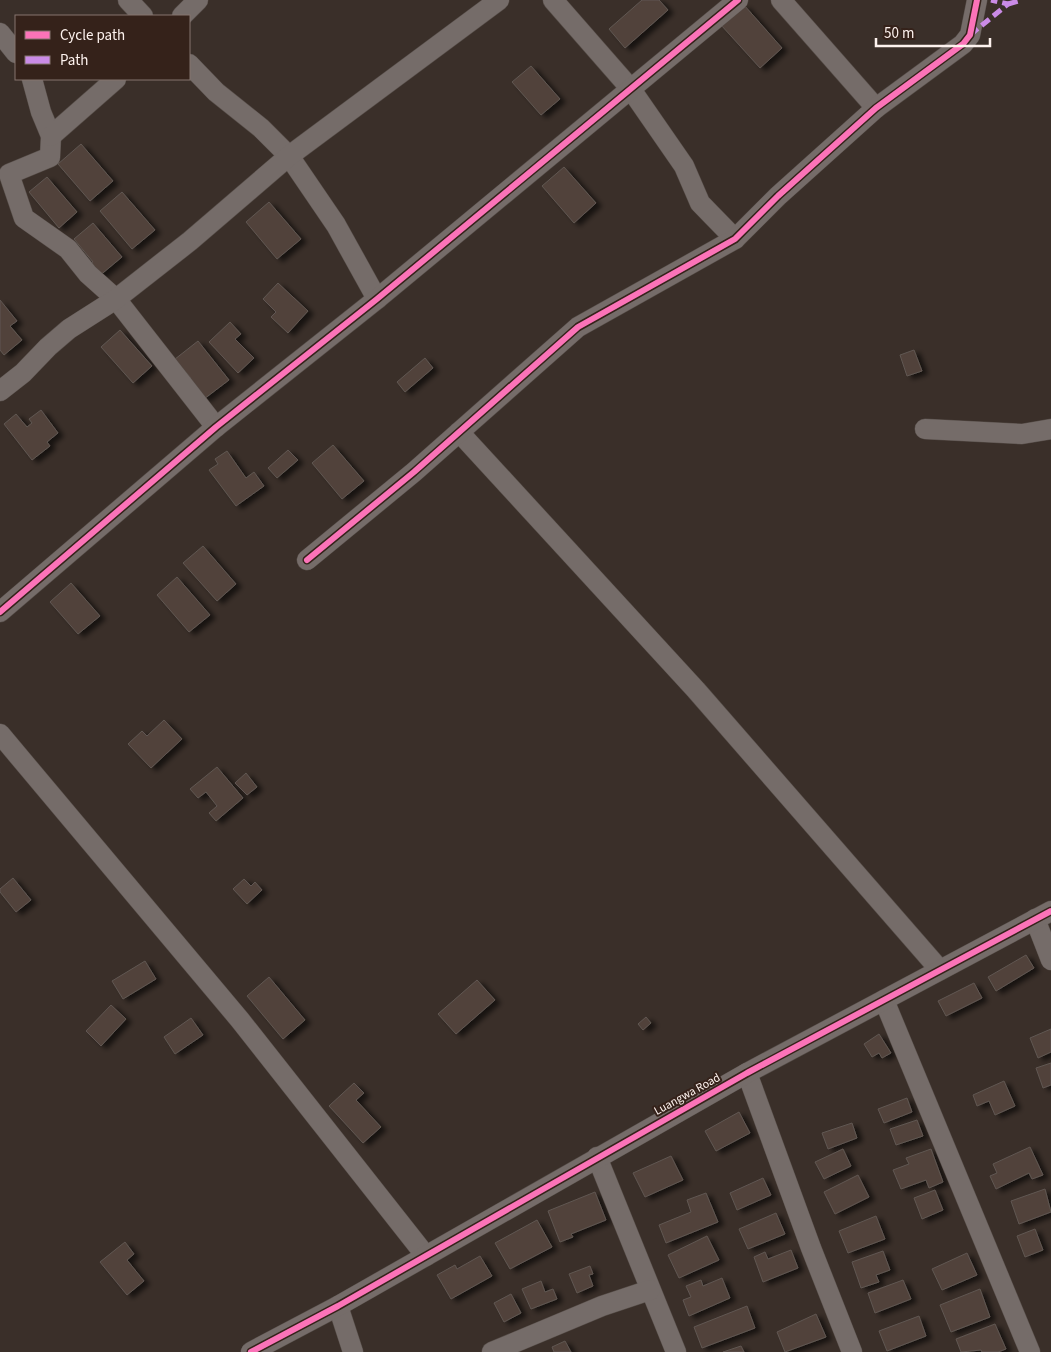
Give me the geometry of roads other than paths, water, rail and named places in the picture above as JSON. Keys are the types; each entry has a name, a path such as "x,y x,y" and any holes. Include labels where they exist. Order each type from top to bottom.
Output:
{"street":[{"path":"128,0 142,15"},
{"path":"183,15 198,0"},
{"path":"0,391 23,373 48,347 69,330 116,299 190,242 289,156 499,0"},
{"path":"553,0 630,88 684,166 700,203 735,239"},
{"path":"0,612 216,427 377,299 738,0"},
{"path":"781,0 876,108"},
{"path":"307,560 459,432 578,327 735,239 778,196 876,108 964,44 970,35 977,0"},
{"path":"0,33 15,53"},
{"path":"190,65 216,92 260,128 289,156 336,225 377,299"},
{"path":"32,80 40,112 51,136 50,157 9,174 24,218 68,250 88,274 116,299 216,427"},
{"path":"51,136 115,80"},
{"path":"925,429 1022,434 1051,429"},
{"path":"459,432 696,690 940,970"},
{"path":"0,734 240,1020 426,1256"},
{"path":"1043,915 1051,960"},
{"name":"Luangwa Road","path":"251,1352 338,1306 747,1073 1043,915"},
{"path":"884,1000 1030,1352"},
{"path":"747,1073 811,1248 852,1352"},
{"path":"597,1157 676,1352"},
{"path":"492,1352 602,1306 650,1290"},
{"path":"338,1306 353,1352"}]}
